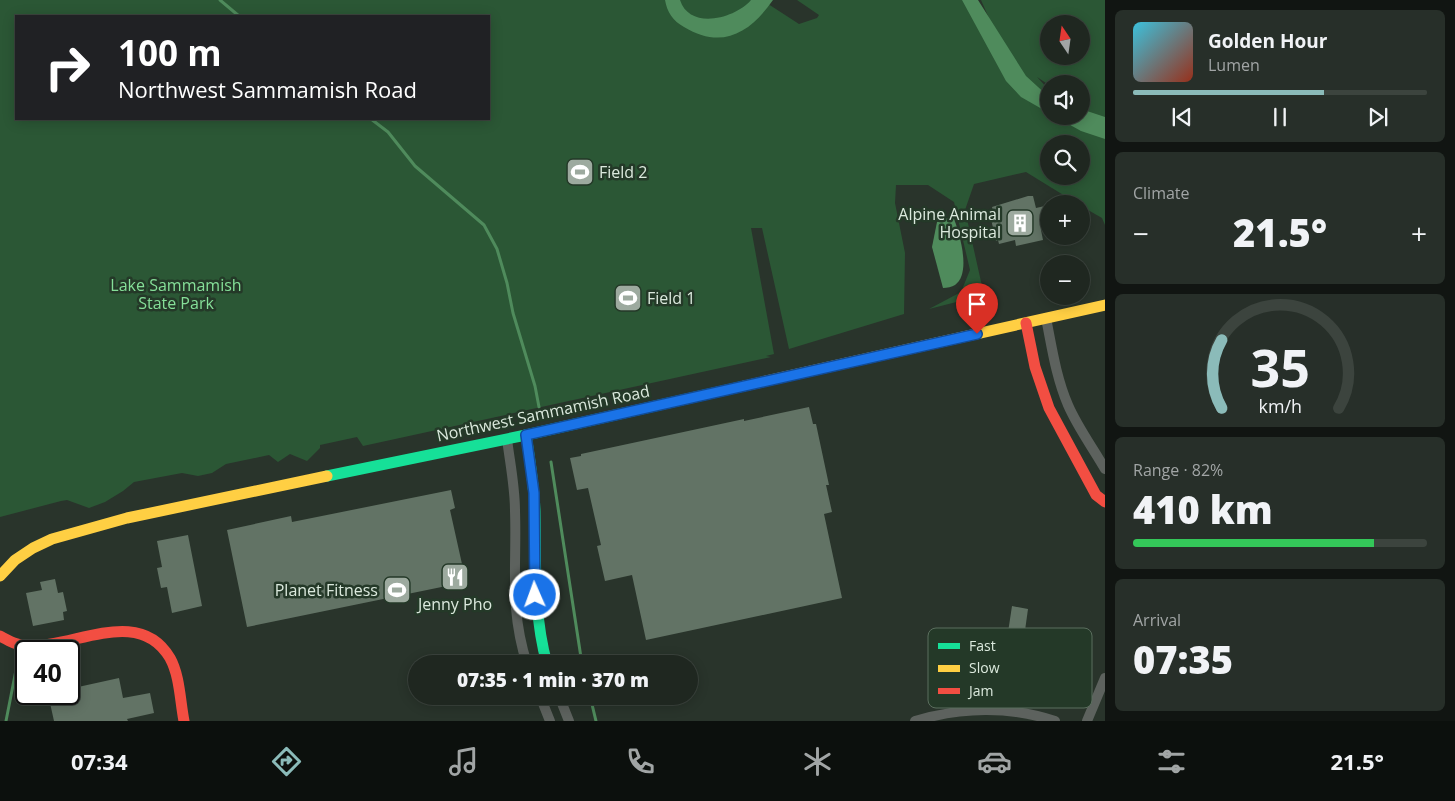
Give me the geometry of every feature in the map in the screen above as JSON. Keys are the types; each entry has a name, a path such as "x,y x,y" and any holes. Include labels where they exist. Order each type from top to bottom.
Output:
{"main road":[{"name":"Northwest Sammamish Road","path":"0,576 15,560 33,548 79,530 283,484 526,435 1105,305"},
{"path":"1026,323 1035,367 1049,408 1096,495 1105,502"},
{"path":"526,435 534,493 536,612 540,641 544,655"},
{"path":"0,636 17,644 41,645 117,630 138,632 152,639 169,656 184,721"}],"street":[{"path":"1046,318 1057,372 1065,397 1076,421 1105,469"},
{"path":"507,439 516,513 515,601 525,655"},
{"path":"1087,721 1105,678"},
{"path":"544,705 550,721"},
{"path":"563,705 569,721"},
{"path":"915,721 950,713 986,710 1025,713 1055,721"}],"green space":[{"name":"Lake Sammamish State Park","path":"0,0 762,0 799,24 817,18 819,15 797,0 973,0 992,25 981,0 1105,0 1105,225 1102,218 1090,211 1090,195 1063,195 1047,185 1090,185 1090,135 1040,135 1040,181 1026,172 974,184 965,210 984,295 929,309 961,292 970,270 954,202 928,185 896,185 895,203 905,253 904,314 789,349 762,228 751,228 774,354 766,356 771,357 363,446 357,437 320,445 320,448 307,461 290,454 278,462 269,455 226,464 212,473 198,476 182,473 134,482 105,502 89,508 67,500 0,517"}],"shaded area":[{"path":"665,0 680,0 685,10 693,16 714,18 735,12 751,0 773,0 764,12 745,29 723,37 711,37 698,34 680,25 671,16"},
{"path":"962,0 978,0 1026,76 1040,89 1040,108 1021,97 1006,81"},
{"path":"1090,112 1105,117 1105,139 1081,131 1070,125 1090,125"},
{"path":"953,216 963,252 963,271 955,285 943,288 932,247 937,222"}],"building":[{"name":"Alpine Animal Hospital","path":"1033,196 1036,208 1040,207 1040,241 1016,246 1015,240 999,244 998,240 996,241 991,219 994,218 992,207"},
{"path":"809,407 813,424 816,424 829,485 826,485 832,512 824,514 842,598 646,640 632,575 605,581 597,546 601,545 588,488 577,490 570,458 744,419 744,421"},
{"path":"451,490 455,508 450,510 466,582 247,627 227,530 291,516 292,522"},
{"path":"188,535 202,606 172,613 167,587 161,588 157,568 162,567 157,541"},
{"path":"55,579 58,593 63,592 67,611 63,612 64,620 33,626 26,593 42,590 40,582"},
{"path":"1012,606 1028,609 1025,628 1009,628"},
{"path":"119,678 123,698 150,693 154,713 127,719 128,721 54,721 50,705 80,705 80,687"}],"waterway":[{"path":"220,0 238,15"},
{"path":"372,120 388,132 415,166 484,225 497,249 513,313 535,386 539,407"},
{"path":"551,462 581,655"},
{"path":"6,721 15,675"},
{"path":"592,705 596,721"}],"traffic: fast":[{"path":"327,476 526,435 744,386"},
{"path":"526,435 534,502 537,607 545,655"}],"traffic: slow":[{"path":"744,386 1105,305"},
{"path":"0,576 15,560 33,548 52,539 127,518 327,476"}],"traffic: jam":[{"path":"1026,323 1035,367 1049,408 1096,495 1105,502"},
{"path":"0,636 17,644 29,646 47,645 105,633 124,631 141,634 157,642 170,658 178,681 184,721"}],"place":[{"name":"Field 2","path":"580,172"},
{"name":"Alpine Animal Hospital","path":"1020,223"},
{"name":"Field 1","path":"628,298"},
{"name":"Jenny Pho","path":"455,577"},
{"name":"Planet Fitness","path":"397,590"}],"route":[{"path":"535,595 535,510 526,435 977,334"}]}
